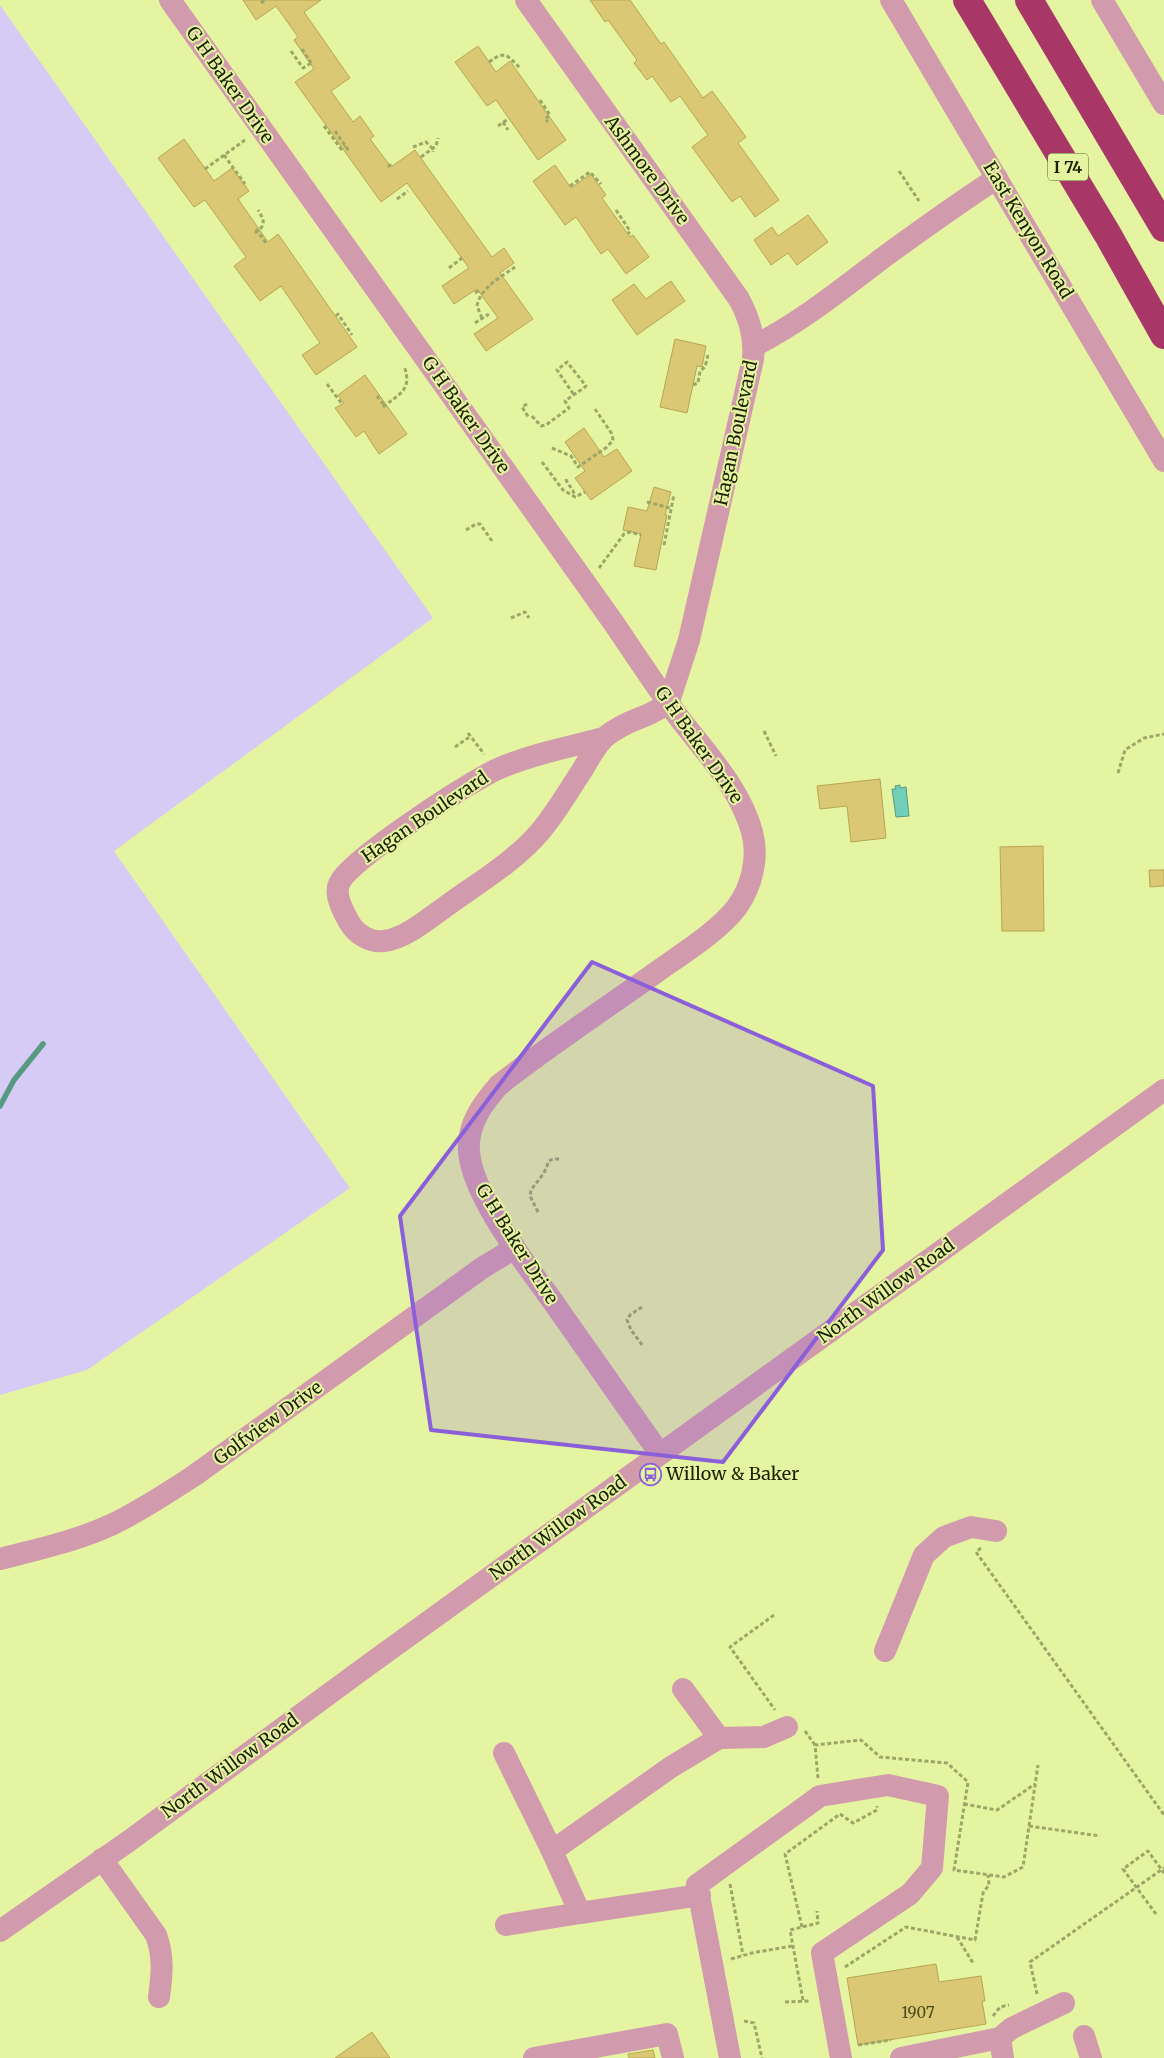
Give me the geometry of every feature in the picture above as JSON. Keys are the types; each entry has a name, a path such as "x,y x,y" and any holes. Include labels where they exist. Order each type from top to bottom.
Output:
{"highway":[{"name":"I 74","path":"968,0 1108,235 1164,336"},
{"path":"1029,0 1164,228"}],"street":[{"name":"G H Baker Drive","path":"170,0 670,704 726,779 743,808 752,832 755,851 754,867 749,886 726,920 678,957 509,1077 486,1100 476,1114 469,1142 473,1173 489,1206 515,1248 660,1454"},
{"name":"Ashmore Drive","path":"526,0 739,299 748,316 754,346"},
{"name":"East Kenyon Road","path":"890,0 1164,460"},
{"path":"1102,0 1164,104"},
{"name":"Hagan Boulevard","path":"604,738 539,833 516,856 430,917 398,937 384,941 371,940 351,926 342,910 338,892 339,882 351,867 410,824 494,771 529,757 604,738 633,719 643,717 670,704 670,698 689,640 754,346 809,313 907,240 997,178"},
{"name":"North Willow Road","path":"1,1929 102,1859 1164,1090"},
{"name":"Golfview Drive","path":"0,1560 72,1540 112,1524 148,1505 196,1475 482,1268 515,1248"},
{"path":"885,1651 924,1555 944,1537 971,1527 990,1538"},
{"path":"683,1689 719,1738"},
{"path":"552,1851 671,1767 719,1738 764,1737 787,1727"},
{"path":"504,1753 552,1851 580,1914"},
{"path":"730,2058 697,1885 820,1796 888,1784 938,1796 932,1868 910,1894 822,1953 841,2058"},
{"path":"102,1859 156,1935 161,1948 162,1964 159,1997"},
{"path":"506,1925 700,1895"},
{"path":"897,2049 1002,2048 1012,2028 1064,2003"},
{"path":"534,2058 619,2050 667,2034 672,2058"},
{"path":"1084,2036 1091,2058"}],"path":[{"path":"261,3 265,0"},
{"path":"290,51 303,68 312,62 302,49"},
{"path":"489,62 504,54 520,68"},
{"path":"540,100 550,115 546,119 548,122"},
{"path":"498,126 508,119"},
{"path":"503,122 508,130"},
{"path":"324,126 341,149 348,148 335,131"},
{"path":"205,169 261,128"},
{"path":"421,157 433,150 438,138"},
{"path":"412,147 426,142 433,150"},
{"path":"224,155 245,184"},
{"path":"570,186 590,172 601,184"},
{"path":"899,172 919,201"},
{"path":"397,199 408,191"},
{"path":"258,210 264,227 256,231 266,243"},
{"path":"616,210 630,231 628,234"},
{"path":"449,268 462,258"},
{"path":"482,318 477,306 481,295 512,267"},
{"path":"336,316 338,314 352,335"},
{"path":"475,323 489,314"},
{"path":"693,384 698,383 700,371 705,367 708,355"},
{"path":"528,404 522,407 541,426 546,425 569,408 566,401 574,395 586,386 569,362 567,362 557,370 574,395"},
{"path":"377,396 384,407 400,396 406,386 407,374 404,365"},
{"path":"327,384 342,404"},
{"path":"552,448 571,456 578,467 607,447 613,440 612,434 595,409"},
{"path":"542,462 563,490 574,497"},
{"path":"566,480 567,484 571,486 574,497"},
{"path":"574,497 585,492"},
{"path":"664,545 670,501 674,494"},
{"path":"648,502 670,508"},
{"path":"466,530 480,524 492,540"},
{"path":"587,585 624,534 630,532 641,535"},
{"path":"511,618 525,612 529,618"},
{"path":"764,731 776,756"},
{"path":"455,747 470,734 494,771"},
{"path":"1118,773 1125,750 1144,738 1164,734"},
{"path":"538,1212 530,1196 532,1190 544,1173 549,1161 559,1159"},
{"path":"642,1307 630,1315 628,1320 631,1330 643,1346"},
{"path":"990,1538 976,1552 1164,1815"},
{"path":"774,1615 730,1647 787,1727"},
{"path":"964,1804 997,1810 1035,1784"},
{"path":"802,1927 785,1854 840,1814 853,1823 877,1810 878,1806 905,1788"},
{"path":"1029,1826 1100,1836"},
{"path":"1039,2000 1030,1962 1136,1887 1163,1870 1148,1851 1124,1869 1136,1887 1156,1914"},
{"path":"727,1864 743,1955"},
{"path":"840,1970 906,1927 975,1940 983,1892 990,1885 988,1875"},
{"path":"956,1937 973,1963"},
{"path":"729,1968 730,1960 743,1955 792,1946"},
{"path":"991,2018 1000,2007 1010,2005"},
{"path":"741,2017 744,2022 754,2022 762,2058"},
{"path":"854,2040 858,2044 897,2049"}],"highlighted area":[{"path":"592,962 873,1086 883,1250 723,1462 431,1430 400,1216"}],"shaded area":[{"path":"0,5 433,618 114,851 350,1188 87,1370 0,1395"}],"water":[{"path":"900,785 900,788 906,787 909,816 896,817 892,789 896,789 895,786"}],"building":[{"path":"243,0 321,0 304,12 350,78 331,91 353,122 360,116 374,136 370,139 391,167 415,150 492,257 504,248 514,263 500,273 533,319 486,351 474,334 498,318 477,289 454,304 442,286 469,268 407,183 381,202 295,82 314,69 294,40 298,37 276,6 256,20"},
{"path":"590,0 630,0 661,44 664,42 703,98 712,91 746,137 738,143 779,200 755,217 740,196 732,202 692,147 708,135 680,96 671,102 652,76 647,80 634,63 637,60 608,20 605,22"},
{"path":"478,46 496,72 510,61 566,140 538,160 496,100 487,106 455,62"},
{"path":"184,139 214,181 232,168 249,191 238,199 268,242 278,234 357,347 316,375 302,355 320,343 281,286 260,301 234,266 246,257 205,200 194,207 158,158"},
{"path":"555,165 571,188 591,174 606,195 602,198 630,237 633,235 649,257 626,274 608,249 601,254 576,217 565,225 533,181"},
{"path":"808,215 828,242 797,265 788,253 771,265 754,240 772,227 778,236"},
{"path":"671,281 685,301 637,335 612,300 634,284 646,299"},
{"path":"675,339 706,346 702,367 697,366 687,413 660,407"},
{"path":"365,375 407,434 379,454 364,431 356,437 335,408 344,403 338,395"},
{"path":"584,428 604,457 617,449 632,471 591,500 575,478 585,471 565,442"},
{"path":"654,487 671,492 665,515 667,515 656,570 634,566 641,534 623,530 628,507 647,511"},
{"path":"880,779 886,838 851,842 847,806 820,809 817,786"},
{"path":"1043,846 1044,931 1002,931 1000,847"},
{"path":"1149,870 1164,870 1164,886 1150,887"},
{"path":"936,1964 939,1982 981,1976 985,2001 982,2001 986,2024 858,2045 847,1978"},
{"path":"372,2032 390,2058 335,2058"},
{"path":"653,2050 655,2058 629,2058 628,2054"}],"waterway":[{"path":"0,1106 14,1080 43,1044"}],"place":[{"name":"Willow & Baker","path":"650,1474"}]}
